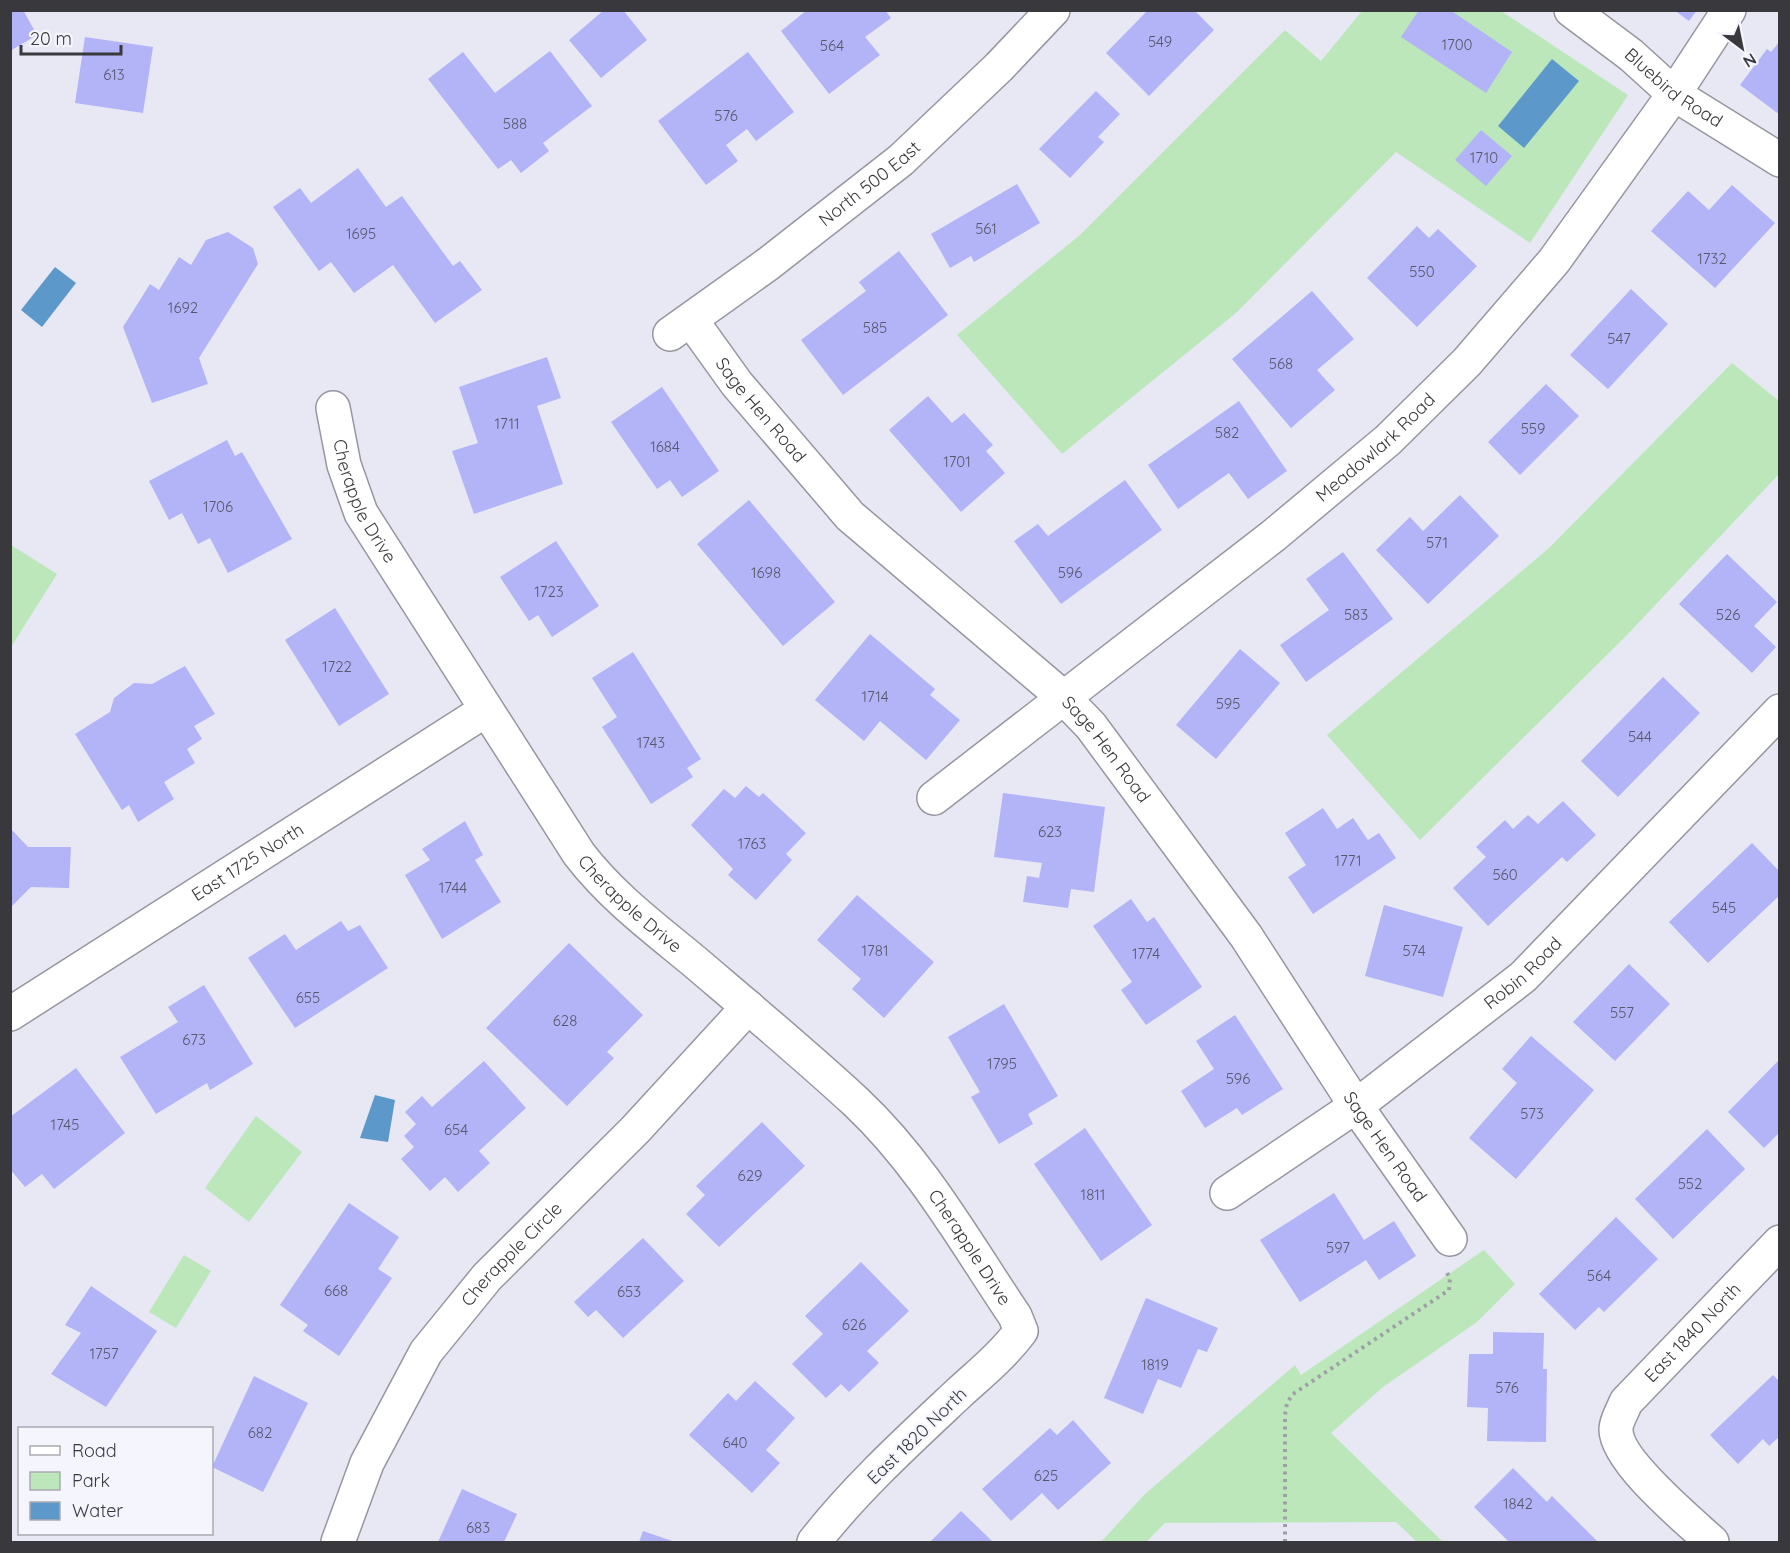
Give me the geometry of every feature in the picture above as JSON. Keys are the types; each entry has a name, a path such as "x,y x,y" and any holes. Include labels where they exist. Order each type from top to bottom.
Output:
{"street":[{"name":"North 500 East","path":"680,327 833,215 902,160 999,67 1053,10"},
{"name":"Bluebird Road","path":"1571,10 1631,55 1674,94 1779,160"},
{"name":"Meadowlark Road","path":"934,798 1273,536 1388,440 1460,369 1554,261 1674,94 1728,10"},
{"name":"Sage Hen Road","path":"680,327 737,384 850,516 1063,697 1091,726 1246,936 1356,1106 1450,1239"},
{"name":"Cherapple Drive","path":"333,408 344,465 361,513 579,855 603,885 748,1007 856,1103 897,1144 928,1184 1016,1316 1021,1331"},
{"name":"East 1725 North","path":"10,1014 486,710"},
{"name":"Robin Road","path":"1227,1193 1356,1106 1523,977 1779,711"},
{"name":"Cherapple Circle","path":"338,1542 367,1463 426,1352 487,1277 635,1130 748,1007"},
{"name":"East 1840 North","path":"1712,1542 1636,1470 1624,1453 1616,1429 1626,1402 1779,1242"},
{"name":"East 1820 North","path":"814,1542 879,1471 961,1391 1004,1355 1021,1331"}],"path":[{"path":"1286,1542 1285,1415 1287,1403 1293,1394 1449,1290 1450,1278 1442,1264 1450,1239"}],"green space":[{"path":"1362,11 1501,11 1628,95 1530,243 1396,152 1236,313 1062,454 957,335 1080,235 1285,30 1321,61"},
{"path":"1732,363 1779,401 1779,474 1626,636 1420,840 1327,735 1548,549"},
{"path":"10,545 57,574 11,647"},
{"path":"256,1116 302,1152 249,1222 205,1188"},
{"path":"1484,1250 1515,1284 1477,1322 1383,1387 1331,1433 1443,1542 1417,1542 1396,1522 1165,1523 1146,1542 1101,1542 1145,1494 1295,1365 1301,1375"},
{"path":"184,1255 211,1271 176,1328 149,1312"}],"water":[{"path":"1552,59 1579,81 1524,148 1498,126"},
{"path":"55,267 76,283 42,327 21,310"},
{"path":"375,1095 395,1100 388,1142 360,1138"}],"building":[{"path":"10,10 23,10 37,35 10,51"},
{"path":"604,10 623,10 647,40 601,78 569,40"},
{"path":"807,10 885,10 891,18 865,37 880,55 829,94 781,31"},
{"path":"1148,10 1194,10 1214,30 1149,96 1106,53"},
{"path":"1419,10 1450,10 1512,52 1486,93 1401,37"},
{"path":"1674,10 1697,10 1689,21"},
{"path":"85,37 153,47 143,113 75,103"},
{"path":"1780,41 1780,115 1740,85 1767,49 1771,52"},
{"path":"550,51 592,106 543,143 549,151 521,173 511,160 498,169 428,79 463,52 495,93"},
{"path":"748,52 794,112 756,141 747,129 726,145 738,161 706,185 658,121"},
{"path":"1096,91 1120,114 1098,137 1104,142 1070,178 1039,149"},
{"path":"1481,130 1512,156 1486,186 1455,160"},
{"path":"358,168 386,207 402,196 453,266 460,261 482,290 435,323 393,265 354,293 331,262 319,271 273,207 300,188 311,203"},
{"path":"1017,184 1040,223 974,262 971,256 950,268 931,234"},
{"path":"1732,185 1775,223 1715,288 1651,231 1688,191 1709,210"},
{"path":"1417,226 1429,238 1438,229 1477,266 1417,327 1367,278"},
{"path":"228,232 253,248 258,264 199,358 208,384 152,403 123,327 150,284 159,290 179,257 191,265 206,240"},
{"path":"899,251 948,315 843,395 801,340 866,291 859,282"},
{"path":"1631,289 1668,324 1608,389 1570,355"},
{"path":"1312,291 1354,339 1317,370 1335,390 1291,428 1232,359"},
{"path":"547,357 561,398 537,406 563,484 474,514 452,451 478,443 459,387"},
{"path":"1546,384 1579,416 1520,475 1488,442"},
{"path":"662,387 719,471 682,497 670,480 657,489 611,422"},
{"path":"928,396 952,423 964,413 993,445 986,451 1005,473 961,512 889,430"},
{"path":"1239,401 1287,471 1248,499 1229,473 1178,509 1148,465"},
{"path":"227,440 235,456 242,452 292,539 228,573 210,538 198,544 182,513 169,520 149,481"},
{"path":"1125,480 1162,530 1061,604 1014,541 1038,524 1048,536"},
{"path":"1460,495 1499,536 1428,604 1376,550 1410,517 1423,531"},
{"path":"749,500 835,602 783,646 697,544"},
{"path":"556,541 599,606 552,637 538,615 529,621 500,577"},
{"path":"1343,552 1393,619 1306,682 1280,645 1329,610 1306,579"},
{"path":"1727,554 1777,602 1754,626 1776,647 1752,673 1679,604"},
{"path":"335,608 389,694 339,726 285,640"},
{"path":"870,634 935,689 930,695 960,720 926,760 880,721 864,741 815,700"},
{"path":"1240,649 1280,683 1216,759 1176,725"},
{"path":"633,652 701,759 687,768 693,777 651,804 602,727 617,717 592,678"},
{"path":"185,666 215,714 194,726 202,739 187,749 195,763 164,782 174,799 138,822 129,805 122,810 75,734 110,712 114,698 134,683 152,684"},
{"path":"1663,677 1700,713 1618,797 1581,761"},
{"path":"746,786 759,797 763,793 806,833 786,854 792,860 756,900 728,875 733,869 691,825 724,789 735,798"},
{"path":"1003,793 1105,807 1094,892 1071,889 1068,908 1023,902 1027,876 1039,878 1042,863 994,857"},
{"path":"1563,801 1596,835 1567,862 1562,857 1488,926 1453,888 1486,857 1476,847 1505,820 1513,829 1528,815 1538,824"},
{"path":"1323,808 1337,829 1353,818 1368,840 1379,833 1396,858 1313,914 1288,877 1306,865 1285,833"},
{"path":"465,821 483,855 475,860 501,902 442,939 405,875 430,860 422,849"},
{"path":"10,828 28,847 71,847 69,888 31,887 10,908"},
{"path":"1752,843 1780,872 1780,895 1708,963 1669,922"},
{"path":"857,895 934,962 884,1018 852,989 861,979 817,940"},
{"path":"1131,899 1147,922 1154,917 1202,987 1146,1025 1121,990 1132,982 1093,926"},
{"path":"1384,905 1463,927 1443,997 1365,976"},
{"path":"341,921 348,931 360,925 388,968 295,1028 248,958 285,934 296,950"},
{"path":"569,943 643,1015 607,1052 614,1058 567,1106 486,1028"},
{"path":"1629,964 1670,1004 1615,1061 1573,1022"},
{"path":"204,985 253,1064 210,1090 207,1083 156,1114 120,1057 178,1022 168,1007"},
{"path":"1004,1004 1058,1096 1028,1114 1033,1124 999,1144 971,1097 980,1092 948,1037"},
{"path":"1235,1015 1283,1089 1242,1115 1237,1108 1205,1128 1181,1091 1214,1069 1196,1041"},
{"path":"1531,1036 1594,1090 1516,1179 1469,1138 1517,1083 1502,1069"},
{"path":"1780,1059 1780,1132 1764,1148 1728,1112"},
{"path":"484,1061 526,1108 479,1151 490,1163 458,1192 445,1177 430,1191 401,1159 414,1147 404,1136 416,1124 405,1112 422,1096 432,1107"},
{"path":"76,1068 125,1133 54,1189 42,1174 25,1187 10,1169 10,1117"},
{"path":"762,1122 805,1166 719,1247 686,1214 705,1195 696,1186"},
{"path":"1085,1128 1152,1225 1101,1261 1034,1164"},
{"path":"1707,1129 1745,1169 1673,1239 1635,1199"},
{"path":"1334,1193 1364,1240 1394,1221 1416,1256 1379,1280 1366,1260 1300,1302 1260,1240"},
{"path":"349,1203 399,1237 378,1269 392,1278 339,1356 303,1331 308,1325 280,1305"},
{"path":"1616,1217 1658,1259 1604,1312 1599,1307 1575,1330 1539,1294"},
{"path":"643,1238 684,1281 623,1338 596,1310 588,1317 574,1302"},
{"path":"861,1262 909,1311 867,1351 879,1363 849,1392 841,1384 826,1398 792,1364 823,1334 805,1316"},
{"path":"91,1286 157,1331 106,1407 51,1374 81,1333 65,1325"},
{"path":"1146,1298 1218,1328 1207,1352 1198,1349 1181,1388 1158,1379 1143,1414 1104,1398"},
{"path":"1493,1332 1544,1333 1543,1369 1547,1369 1546,1442 1487,1441 1488,1408 1467,1407 1469,1354 1493,1354"},
{"path":"1773,1375 1780,1382 1780,1436 1769,1446 1763,1439 1738,1464 1710,1435"},
{"path":"254,1376 308,1403 263,1492 213,1467"},
{"path":"755,1381 795,1418 766,1450 780,1463 752,1493 689,1435 728,1393 736,1401"},
{"path":"1073,1420 1111,1463 1058,1510 1042,1493 1011,1521 982,1489 1050,1428 1057,1435"},
{"path":"1513,1468 1547,1502 1552,1496 1598,1542 1509,1542 1474,1507"},
{"path":"462,1489 517,1514 504,1542 438,1542"},
{"path":"961,1511 993,1542 930,1542"},
{"path":"643,1531 675,1542 639,1542"}]}
